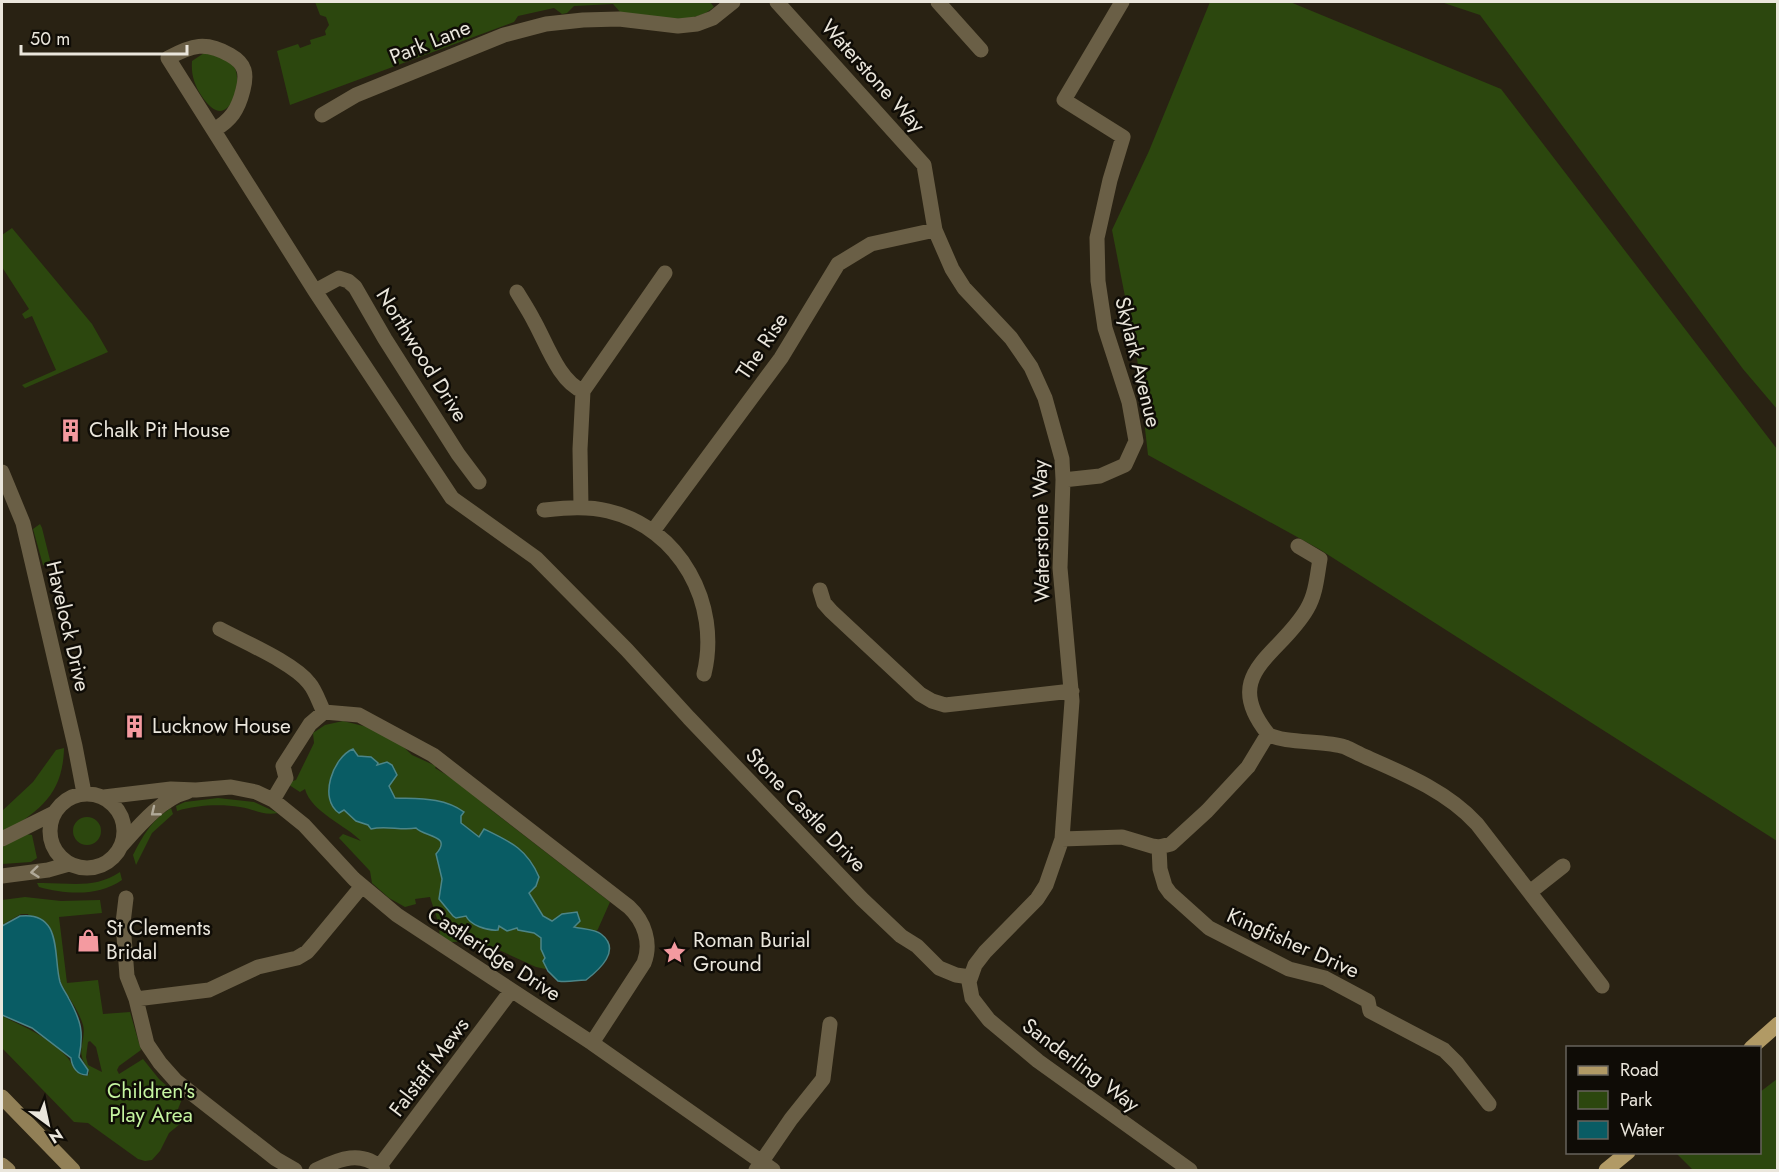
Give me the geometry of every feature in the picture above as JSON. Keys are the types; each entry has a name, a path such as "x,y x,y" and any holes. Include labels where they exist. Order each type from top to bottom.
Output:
{"main road":[{"path":"1752,1046 1778,1024"},
{"path":"2,1097 73,1170"},
{"path":"1606,1170 1626,1154"},
{"path":"2,1165 8,1170"}],"street":[{"name":"Park Lane","path":"322,115 356,95 504,35 546,24 583,20 619,19 678,26 697,24 713,18 733,2"},
{"name":"Waterstone Way","path":"777,2 924,165 935,230 962,285 1017,346 1039,381 1059,445 1063,480 1060,568 1072,691 1062,839 1046,885 1037,900 980,957 970,977"},
{"path":"938,2 981,50"},
{"name":"Skylark Avenue","path":"1063,480 1100,476 1125,465 1136,441 1129,402 1105,328 1098,281 1097,238 1110,180 1123,137 1064,100 1122,2"},
{"name":"Stone Castle Drive","path":"214,130 230,120 237,109 245,84 246,71 237,58 217,48 207,45 183,50 168,58 315,291 452,498 536,558 627,650 697,727 890,926 917,946 939,968 956,975 970,977"},
{"name":"The Rise","path":"653,531 781,358 838,264 871,244 935,230"},
{"path":"581,507 579,456 583,391 665,273"},
{"name":"Northwood Drive","path":"315,291 337,279 345,279 355,287 458,454 479,482"},
{"path":"517,292 535,322 549,353 571,384 583,391"},
{"name":"Havelock Drive","path":"2,472 22,523 84,793"},
{"path":"544,510 581,507 619,514 653,531 683,561 701,595 709,638 704,674"},
{"path":"1298,546 1320,560 1313,596 1294,628 1254,672 1249,686 1253,707 1268,734 1278,739 1310,741 1345,747 1436,792 1472,818 1602,986"},
{"path":"820,590 831,611 920,694 932,702 945,705 1072,691"},
{"path":"220,629 299,673 309,682 324,712"},
{"path":"273,801 286,778 283,766 310,724 324,712 359,715 434,755 530,828 635,913 644,930 646,959 638,975 592,1043"},
{"path":"1062,839 1122,837 1159,847 1171,844 1207,811 1248,767 1268,734"},
{"name":"Castleridge Drive","path":"84,793 104,797 171,789 239,788 256,792 273,801 304,825 362,886 397,915 592,1043 764,1168"},
{"name":"Castleridge Drive","path":"2,876 48,870 69,864 88,868 98,866 115,855 144,821 175,795 196,790"},
{"path":"69,864 59,857 53,847 49,836 50,824 54,813 66,799 84,793"},
{"path":"104,797 120,813 124,824 121,846"},
{"path":"2,839 54,813"},
{"name":"Kingfisher Drive","path":"1159,847 1161,873 1165,886 1209,928 1289,969 1325,978 1368,1000 1370,1011 1434,1043 1448,1053 1489,1104"},
{"path":"1530,892 1563,866"},
{"path":"136,999 209,990 258,967 297,958 307,952 362,886"},
{"path":"126,898 123,923 125,966 145,1038 154,1056 166,1071 276,1159 295,1170"},
{"name":"Sanderling Way","path":"970,977 972,998 988,1020 1067,1084 1190,1170"},
{"name":"Falstaff Mews","path":"381,1169 512,991"},
{"path":"764,1168 791,1119 825,1077 830,1024"},
{"path":"316,1170 352,1157 363,1158 381,1169"}],"green space":[{"path":"315,2 710,2 714,7 705,13 682,19 621,13 613,4 574,6 567,13 562,14 554,8 518,16 514,22 290,105 277,51 298,44 300,48 311,44 310,40 326,35 325,31 329,25 326,17 320,15"},
{"path":"1210,2 1290,2 1501,89 1777,449 1777,841 1319,549 1148,455 1137,358 1112,230 1149,151"},
{"path":"1441,2 1777,2 1777,409 1743,369 1480,15"},
{"path":"211,52 230,63 237,73 232,102 226,109 219,111 211,107 201,95 193,75 192,61 204,53"},
{"path":"12,228 92,324 108,352 25,388 22,385 56,370 32,316 25,319 22,314 29,309 2,267 2,235"},
{"path":"40,524 52,568 43,565 33,529"},
{"path":"343,721 388,732 412,755 436,766 435,768 460,783 610,902 598,929 570,974 536,967 499,950 465,941 440,943 439,925 430,897 415,899 416,904 405,907 389,898 372,883 370,871 339,838 343,834 361,841 314,805 305,789 300,792 286,783 296,780 314,743 313,733 325,725"},
{"path":"64,748 63,764 54,790 38,809 2,834 2,811 33,782 56,750"},
{"path":"218,798 254,802 278,813 268,814 225,806 200,806 177,811 176,806 185,802"},
{"path":"171,808 173,814 152,833 136,865 133,855 144,835 158,818"},
{"path":"87,817 97,821 101,831 97,841 87,845 77,841 73,831 77,821"},
{"path":"26,834 32,835 37,858 31,862 2,864 2,845"},
{"path":"120,872 122,880 92,892 60,891 39,887 37,883 90,883 110,878"},
{"name":"Children's Play Area","path":"25,897 61,901 100,900 102,913 59,917 67,983 98,980 103,1014 130,1012 141,1050 119,1066 117,1070 119,1074 143,1059 159,1079 182,1099 176,1114 180,1124 169,1133 160,1151 152,1160 138,1159 88,1123 74,1122 2,1048 2,1016 53,1044 79,1073 87,1076 89,1073 81,1053 83,1025 60,980 53,933 41,920 28,914 21,914 2,925 2,900","holes":["90,1041 96,1047 102,1072 88,1065 86,1057 88,1042"]},
{"path":"1777,1079 1777,1170 1693,1170 1677,1154 1761,1154 1761,1091"}],"water":[{"path":"353,749 358,756 371,757 378,763 377,765 387,762 392,765 397,775 389,786 395,798 439,801 456,807 464,812 461,816 461,823 479,837 484,829 517,847 529,860 539,877 536,886 529,893 543,916 552,921 562,914 577,912 580,921 574,927 595,931 607,940 609,953 597,971 586,980 558,981 548,971 543,961 545,958 541,949 541,938 534,933 517,928 507,931 499,926 498,930 489,930 475,925 466,916 456,918 453,916 439,899 442,879 436,854 441,843 435,837 416,828 371,829 368,825 356,821 344,810 339,813 333,807 330,798 331,779 339,760"},
{"path":"20,916 34,916 50,928 54,938 60,982 79,1020 81,1040 79,1057 88,1070 87,1075 78,1072 71,1058 32,1028 2,1015 2,926"}],"place":[{"name":"Chalk Pit House","path":"71,430"},
{"name":"Lucknow House","path":"134,726"},
{"name":"St Clements Bridal","path":"88,940"},
{"name":"Roman Burial Ground","path":"675,952"}]}
